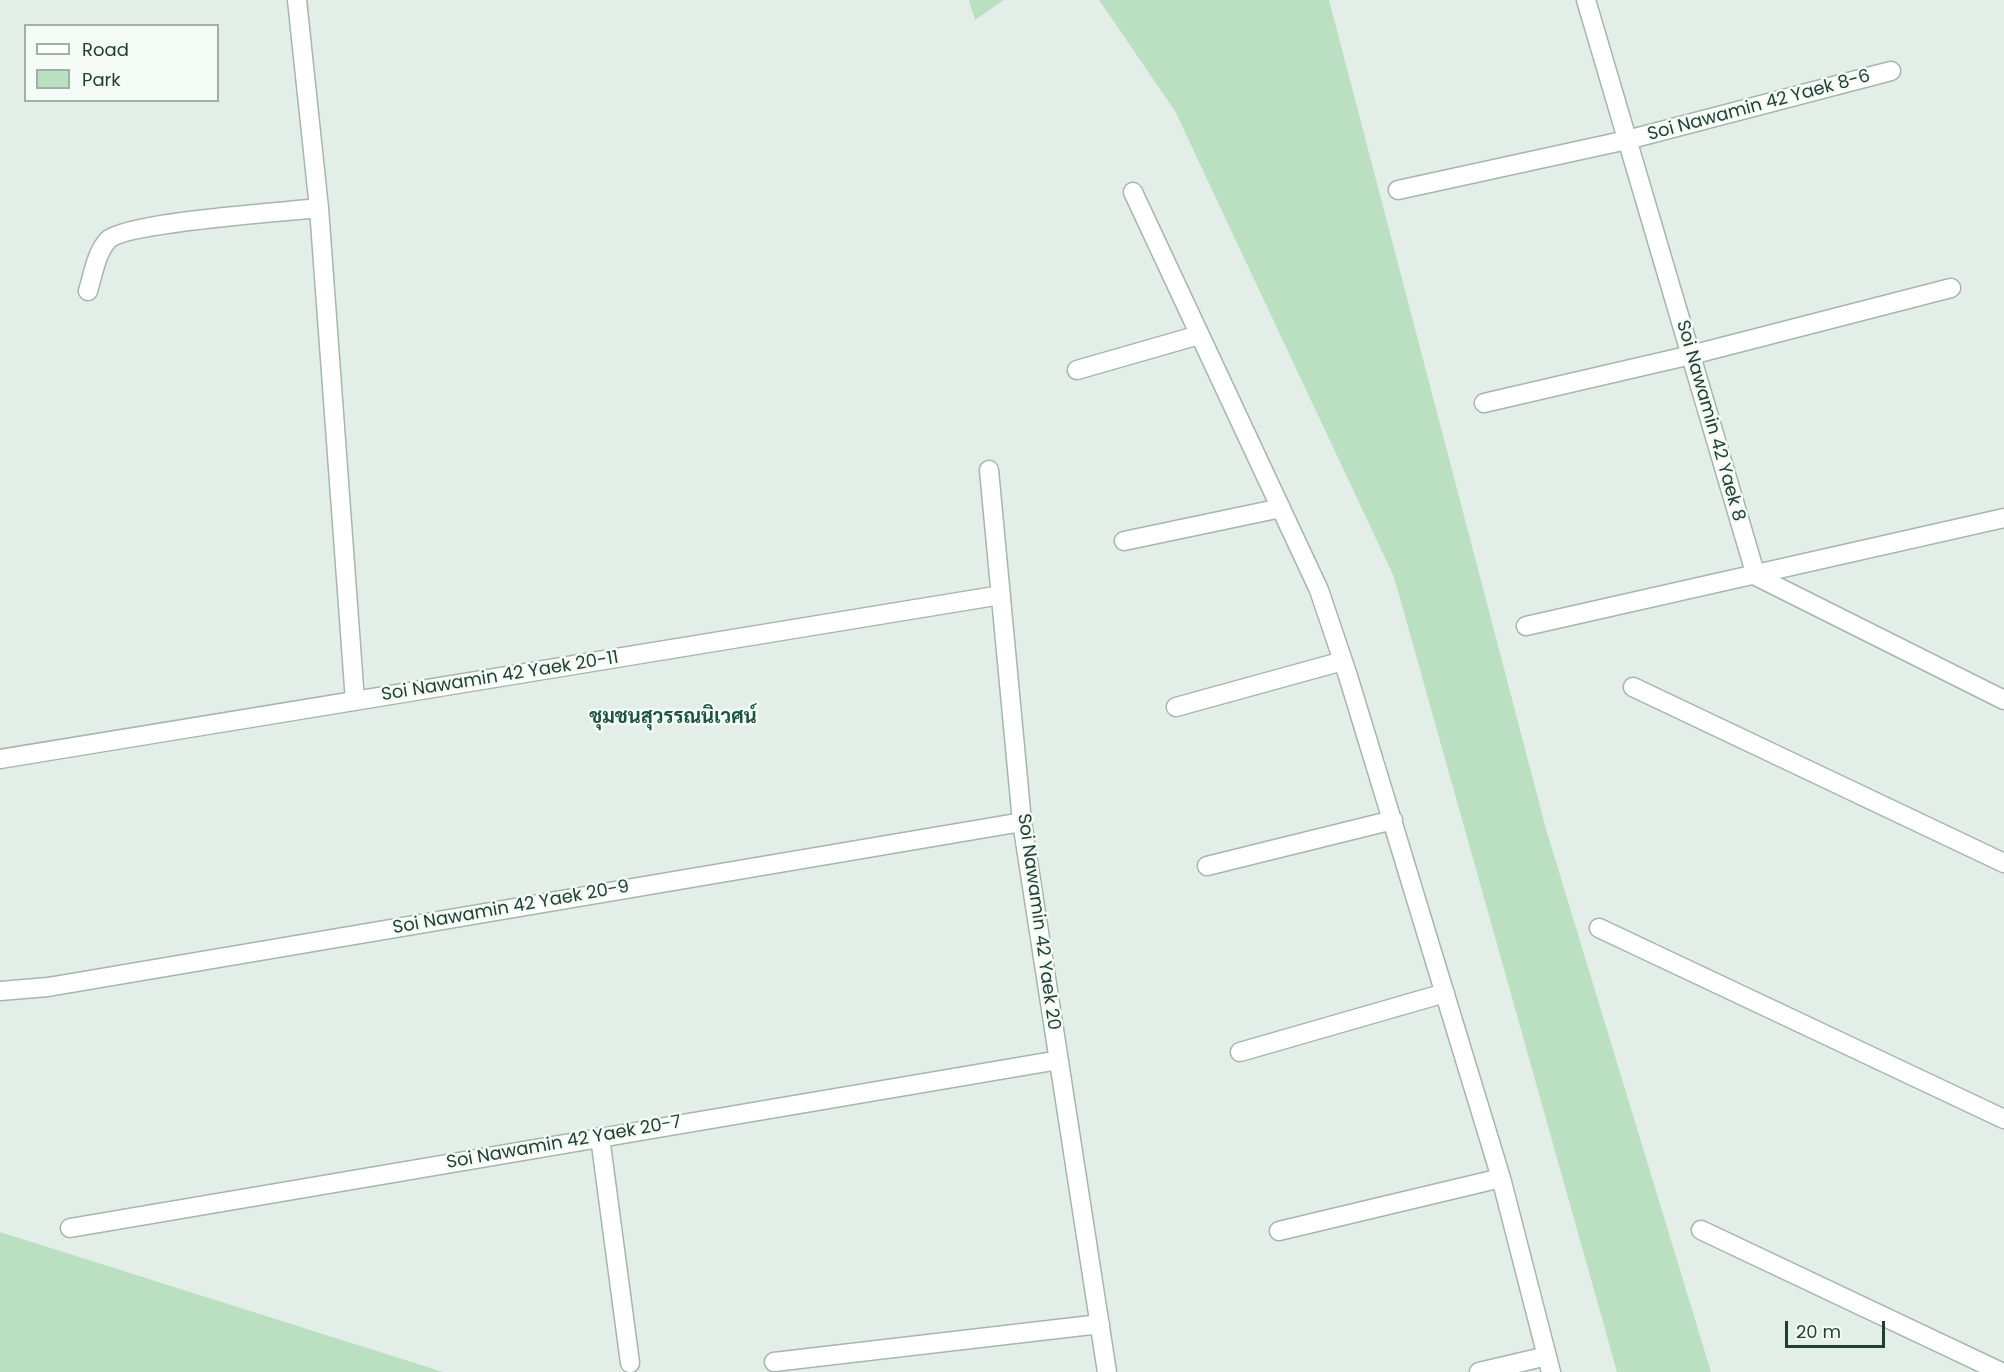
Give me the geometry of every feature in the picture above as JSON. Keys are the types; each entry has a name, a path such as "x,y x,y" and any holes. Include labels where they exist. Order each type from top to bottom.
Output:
{"street":[{"path":"297,0 320,208 355,700"},
{"name":"Soi Nawamin 42 Yaek 8","path":"1586,0 1756,576"},
{"name":"Soi Nawamin 42 Yaek 8-6","path":"1398,190 1627,140 1892,71"},
{"path":"1133,192 1319,590 1393,820 1501,1178 1549,1364 1479,1372"},
{"path":"88,291 101,250 109,239 125,231 167,224 320,208"},
{"path":"1484,403 1691,355 1951,288"},
{"path":"1077,370 1199,334"},
{"name":"Soi Nawamin 42 Yaek 20","path":"989,470 1022,822 1107,1372"},
{"path":"1124,541 1281,508"},
{"path":"1527,626 1756,576 2004,518"},
{"path":"1756,576 2004,700"},
{"name":"Soi Nawamin 42 Yaek 20-11","path":"0,759 1001,595"},
{"path":"1176,707 1343,661"},
{"path":"1633,687 2004,863"},
{"path":"1207,866 1393,820"},
{"name":"Soi Nawamin 42 Yaek 20-9","path":"0,991 48,987 1022,822"},
{"path":"1599,928 2004,1119"},
{"path":"1240,1052 1445,993"},
{"name":"Soi Nawamin 42 Yaek 20-7","path":"70,1228 1059,1060"},
{"path":"600,1137 630,1363"},
{"path":"1279,1231 1501,1178"},
{"path":"1701,1230 2001,1372"},
{"path":"774,1362 1100,1323"}],"green space":[{"path":"969,0 1004,0 975,20"},
{"path":"1099,0 1329,0 1546,829 1711,1372 1617,1372 1394,577 1175,111"},
{"path":"0,1232 440,1371 444,1372 0,1372"}],"district":[{"name":"ชุมชนสุวรรณนิเวศน์","path":"673,718"}]}
